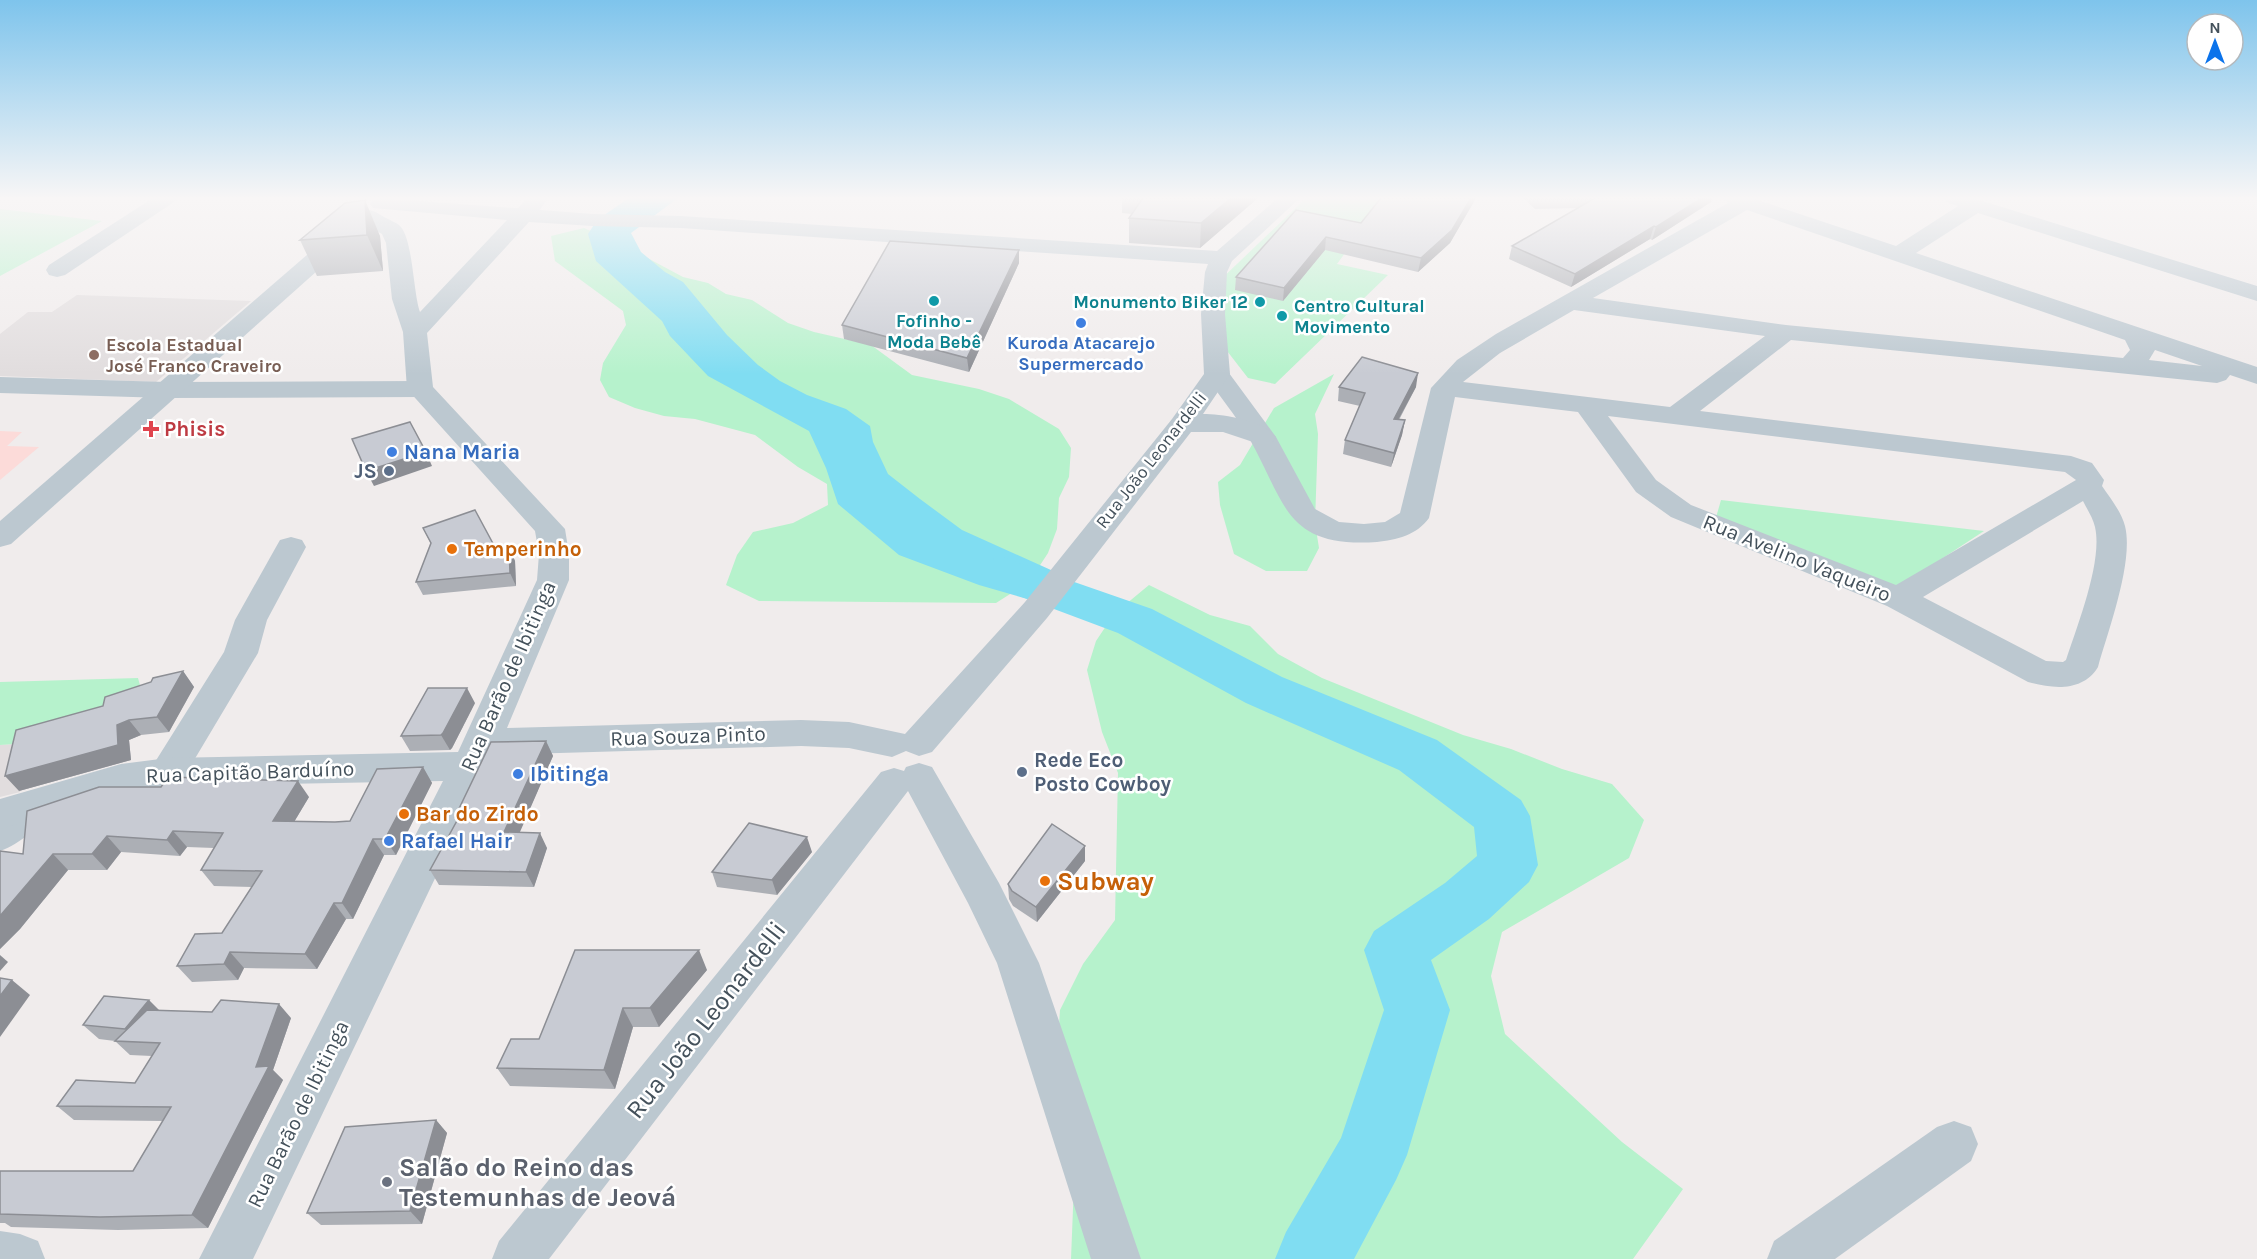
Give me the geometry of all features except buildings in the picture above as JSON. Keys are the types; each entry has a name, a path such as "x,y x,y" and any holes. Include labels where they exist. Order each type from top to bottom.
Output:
{"street":[{"path":"64,266 78,257"},
{"path":"0,537 319,257"},
{"path":"0,385 166,390 420,389 415,332 404,299 399,257"},
{"path":"415,332 484,257"},
{"path":"1112,257 1219,265 1228,257"},
{"path":"1217,374 1262,437 1304,515 1333,531 1364,533 1392,531 1414,518 1444,388 1456,372 1480,355 1644,257"},
{"path":"1912,257 2257,377"},
{"path":"2139,257 2257,294"},
{"name":"Rua João Leonardelli","path":"517,1259 906,761 1035,610 1182,425 1217,374 1213,314 1219,265"},
{"path":"404,299 427,301 448,296"},
{"path":"1569,302 1786,332 2257,377"},
{"path":"1676,416 1786,332"},
{"path":"2129,366 2143,352 2142,345 2134,334"},
{"path":"1444,388 1676,416 2079,475"},
{"name":"Rua Barão de Ibitinga","path":"224,1259 230,1252 476,754 553,580 554,554 550,529 420,389"},
{"name":"Rua Avelino Vaqueiro","path":"1586,405 1646,486 1681,511 1898,598 2040,673 2069,675 2081,667 2112,552 2110,529 2103,508 2079,475"},
{"path":"1182,425 1225,422 1262,437"},
{"path":"1898,598 2079,475"},
{"path":"168,772 242,653 251,620 291,548"},
{"name":"Rua Souza Pinto","path":"476,754 801,732 849,735 906,761"},
{"name":"Rua Capitão Barduíno","path":"17,810 121,778 168,772 476,754"},
{"path":"906,761 985,895 1018,963 1116,1259"},
{"path":"0,835 17,810"},
{"path":"1792,1259 1954,1144"},
{"path":"0,1256 20,1259"}],"shaded area":[{"name":"Escola Estadual José Franco Craveiro","path":"77,295 251,301 156,382 0,376 0,334 28,312 52,312"},
{"path":"0,431 22,432 7,446 39,447 0,480"},
{"path":"30,743 20,792 0,797 0,745"}],"green space":[{"path":"0,257 36,257 0,276"},
{"path":"554,257 645,257 683,277 708,283 726,294 752,300 788,323 814,332 871,345 912,375 979,389 1009,399 1059,429 1071,448 1069,477 1059,498 1057,529 1048,553 1029,582 996,603 759,601 726,585 737,555 753,532 793,523 828,505 827,484 798,467 755,435 695,419 664,416 635,408 609,397 600,380 603,363 626,325 623,311 555,261"},
{"name":"Centro Cultural Movimento","path":"1245,257 1342,257 1337,264 1388,275 1275,384 1248,378 1224,347 1215,285"},
{"path":"1334,374 1315,414 1318,434 1315,523 1319,548 1307,571 1266,571 1234,554 1220,505 1218,482 1240,465 1274,408"},
{"path":"1721,500 1984,531 1893,591 1715,521"},
{"path":"1149,585 1210,615 1250,626 1278,654 1322,678 1463,735 1612,784 1644,820 1629,858 1502,932 1491,976 1505,1034 1622,1142 1683,1189 1633,1259 1071,1259 1074,1183 1056,1071 1060,1010 1083,964 1115,920 1118,773 1102,732 1087,670 1096,641 1114,614"},
{"path":"138,678 143,696 30,743 0,745 0,682"}],"water":[{"path":"595,257 647,257 665,272 683,282 727,335 758,365 780,381 807,395 846,409 870,426 873,442 888,474 920,499 962,530 1062,575 1041,603 979,585 899,555 838,504 826,468 809,431 708,376 670,336 662,321 596,261"}],"waterway":[{"path":"1002,572 1135,621 1264,690 1418,755 1501,816 1508,865 1467,901 1396,950 1417,1010 1371,1155 1313,1259"}],"place":[{"name":"Fofinho - Moda Bebê","path":"934,301"},
{"name":"Monumento Biker 12","path":"1260,302"},
{"name":"Centro Cultural Movimento","path":"1282,316"},
{"name":"Kuroda Atacarejo Supermercado","path":"1081,323"},
{"name":"Escola Estadual José Franco Craveiro","path":"94,355"},
{"name":"Phisis","path":"151,429"},
{"name":"Nana Maria","path":"392,452"},
{"name":"JS","path":"389,471"},
{"name":"Temperinho","path":"452,549"},
{"name":"Rede Eco Posto Cowboy","path":"1022,772"},
{"name":"Ibitinga","path":"518,774"},
{"name":"Bar do Zirdo","path":"404,814"},
{"name":"Rafael Hair","path":"389,841"},
{"name":"Subway","path":"1045,881"},
{"name":"Salão do Reino das Testemunhas de Jeová","path":"387,1182"}]}
